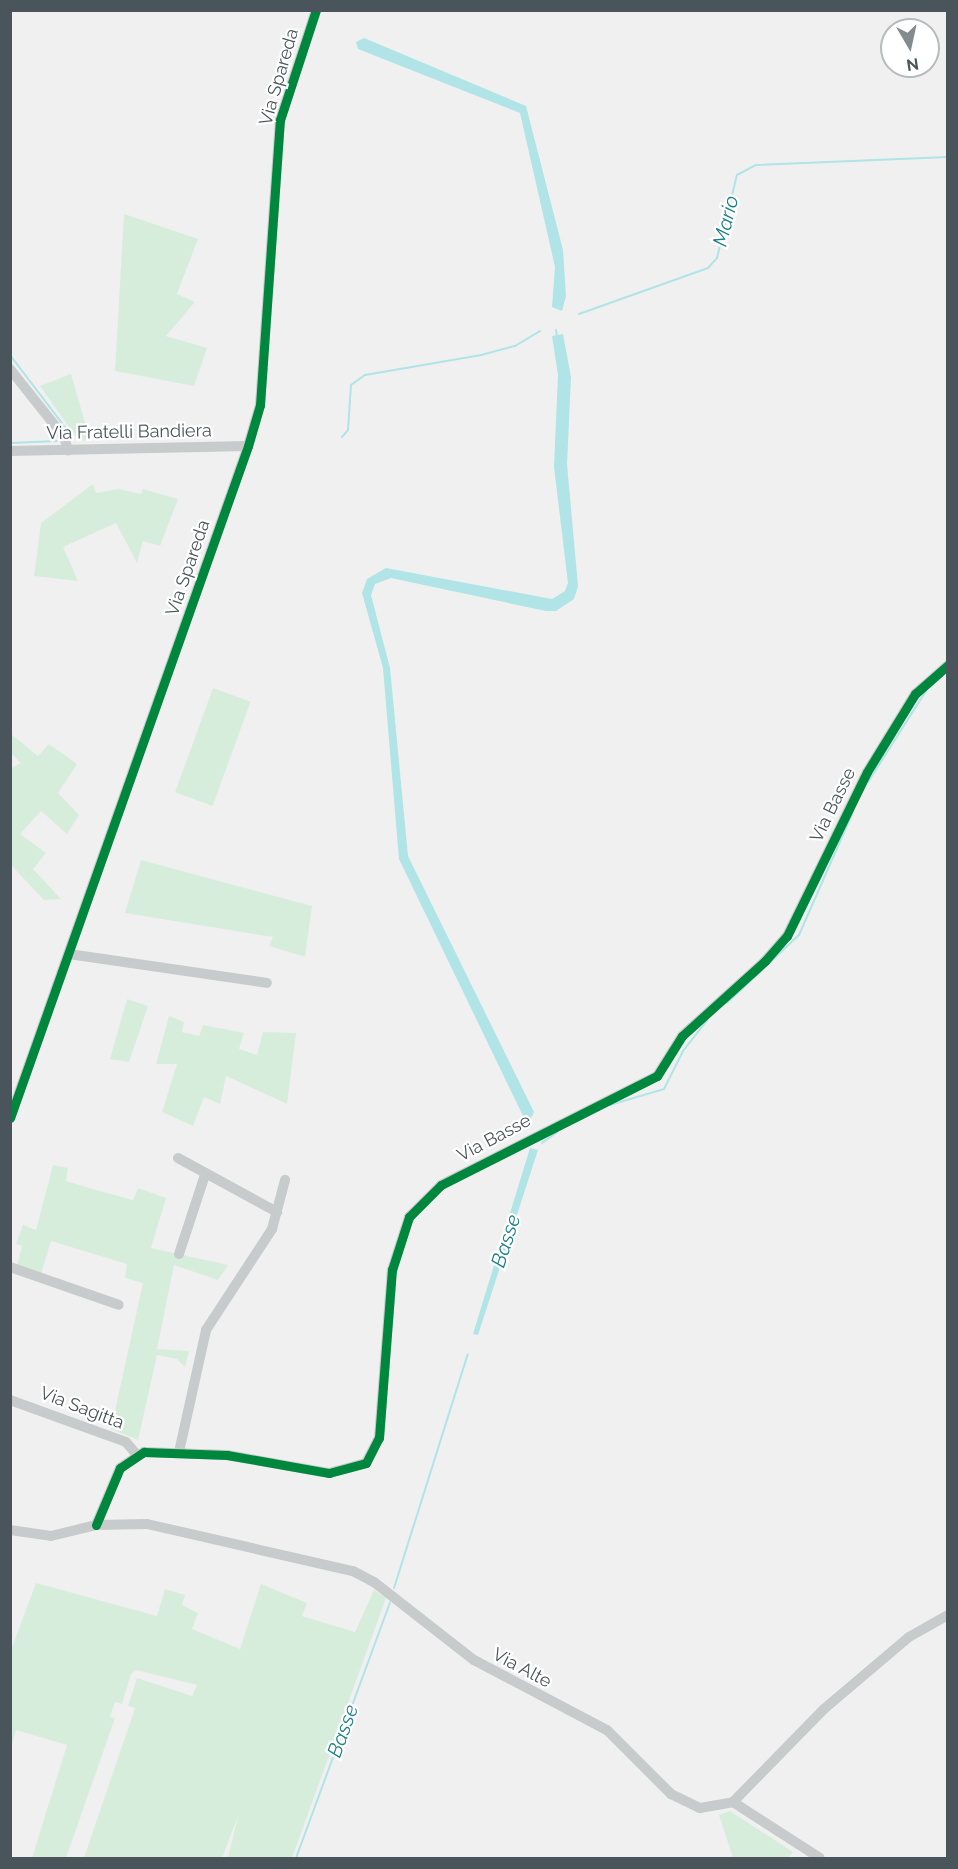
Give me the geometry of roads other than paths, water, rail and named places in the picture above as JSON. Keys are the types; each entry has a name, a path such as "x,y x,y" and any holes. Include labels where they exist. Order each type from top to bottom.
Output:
{"street":[{"name":"Via Spareda","path":"10,1119 248,446 260,405 280,120 316,10"},
{"path":"10,369 64,437 68,450"},
{"name":"Via Fratelli Bandiera","path":"10,452 248,446"},
{"name":"Via Basse","path":"137,1455 179,1452 329,1473 366,1463 378,1438 392,1270 409,1217 441,1185 657,1076 682,1036 787,936 867,772 915,694 935,671 948,665"},
{"path":"69,954 267,983"},
{"path":"178,1158 205,1176 277,1212"},
{"path":"179,1254 205,1176"},
{"path":"179,1452 206,1330 232,1283 267,1239 285,1180"},
{"path":"10,1267 118,1305"},
{"name":"Via Sagitta","path":"10,1400 126,1442 137,1455"},
{"path":"96,1525 113,1478 137,1455"},
{"name":"Via Alte","path":"10,1530 51,1536 96,1525 147,1524 354,1571 374,1582 474,1660 608,1730 685,1803 700,1808 733,1802"},
{"path":"820,1858 799,1854 733,1802 817,1715 909,1637 948,1615"}],"water":[{"path":"364,38 526,106 563,250 566,296 562,311 552,307 555,267 520,113 358,49 356,42"},
{"path":"563,334 571,377 567,464 578,586 574,599 556,611 546,611 391,578 375,584 371,595 390,668 408,856 534,1112 530,1120 524,1118 399,859 383,668 362,593 367,579 386,568 552,599 565,591 568,583 554,467 558,375 552,336"},
{"path":"530,1148 538,1150 478,1335 473,1334"}],"waterway":[{"name":"Mario","path":"579,314 708,268 717,258 737,175 756,165 948,157"},
{"path":"556,330 557,337"},
{"name":"Mario","path":"342,437 348,430 351,385 365,375 481,355 515,346 540,331"},
{"path":"10,355 68,431"},
{"path":"10,443 57,441"},
{"name":"Basse","path":"868,782 926,691"},
{"name":"Basse","path":"727,1003 799,935 853,812"},
{"name":"Basse","path":"610,1105 664,1089 683,1051 707,1020"},
{"name":"Basse","path":"542,1143 557,1132"},
{"name":"Basse","path":"394,1588 468,1354"},
{"name":"Basse","path":"296,1858 390,1603"}]}
